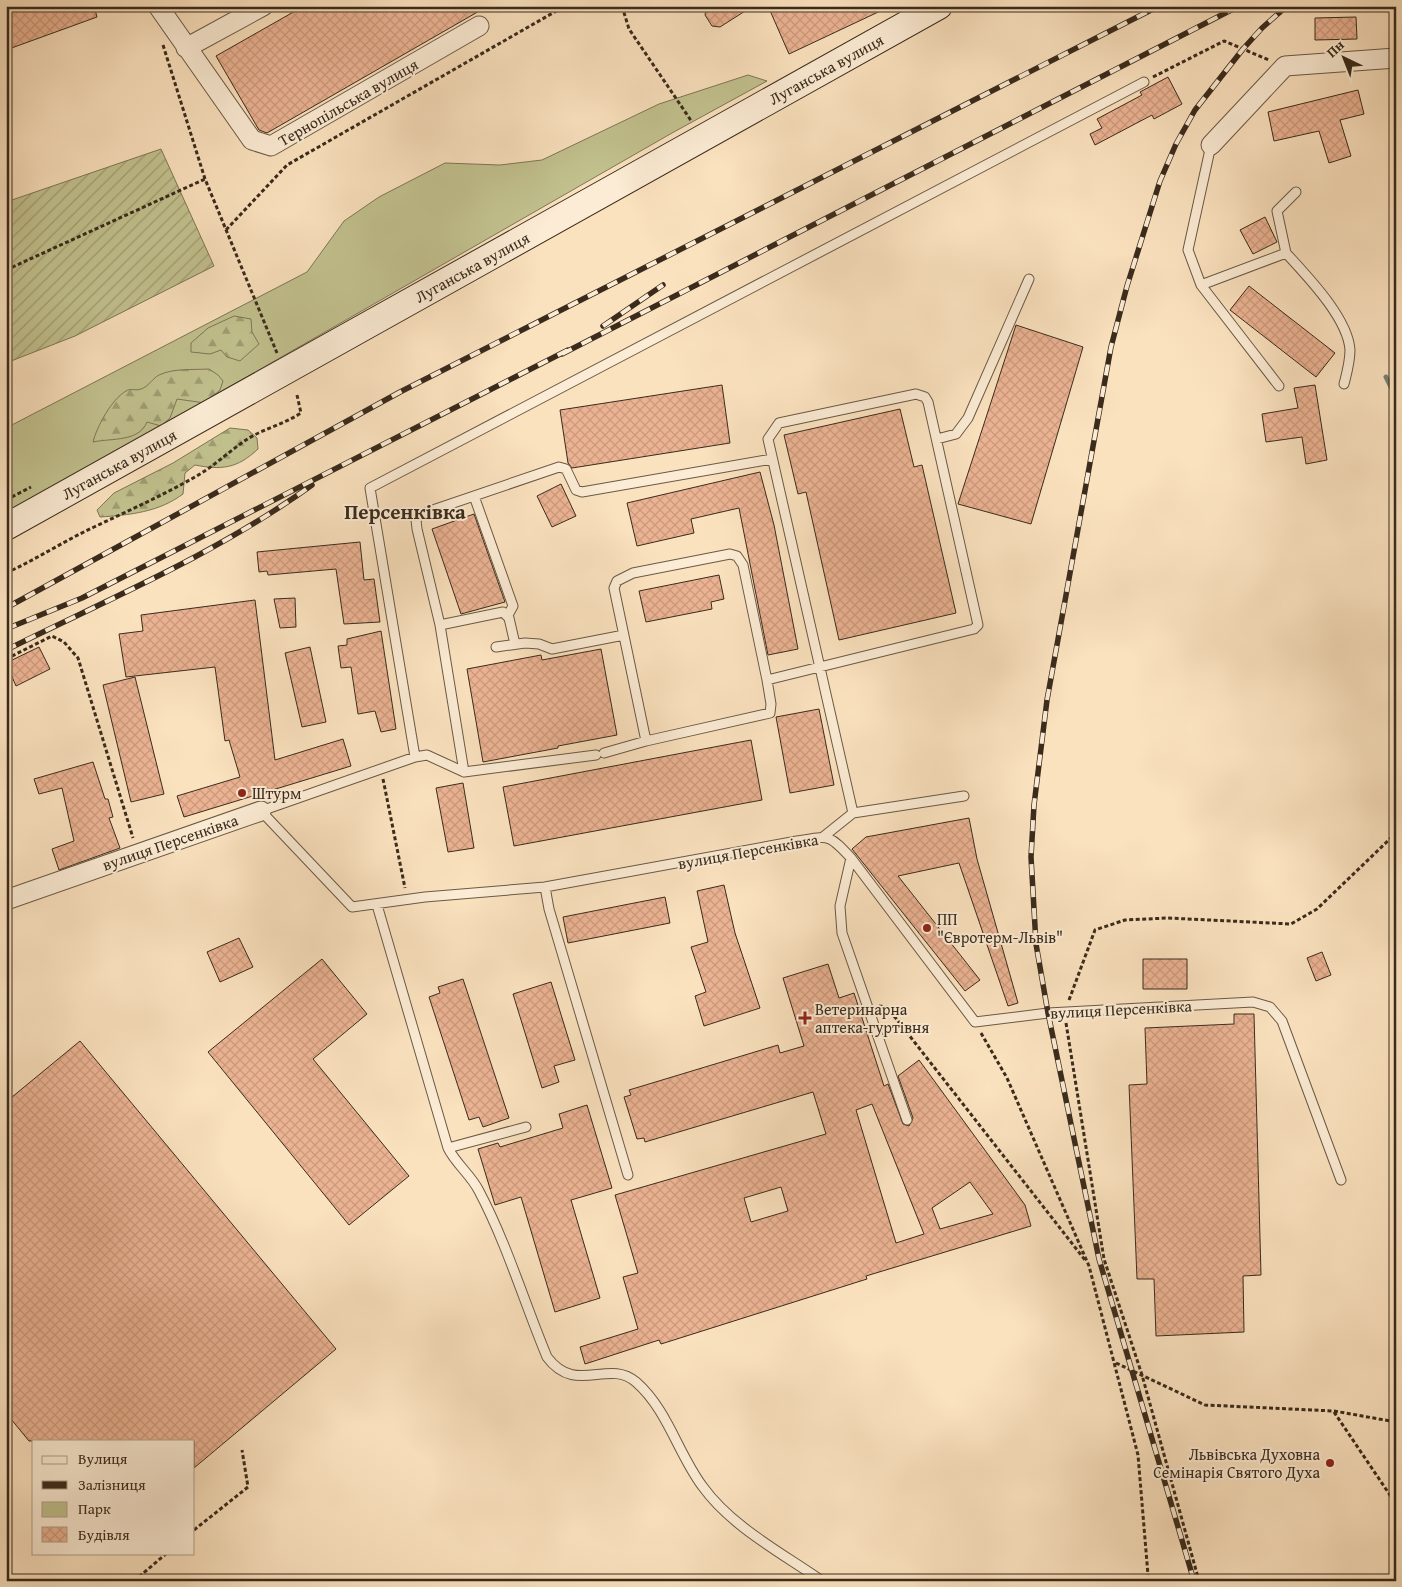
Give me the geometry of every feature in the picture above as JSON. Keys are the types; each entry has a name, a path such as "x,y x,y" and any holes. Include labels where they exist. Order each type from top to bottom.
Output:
{"main road":[{"name":"Луганська вулиця","path":"6,528 939,6"}],"street":[{"name":"Тернопільська вулиця","path":"158,6 252,140 271,146 479,26"},
{"path":"186,48 263,6"},
{"path":"1211,144 1284,66 1396,58"},
{"name":"вулиця Персенківка","path":"6,900 261,810"}],"lane":[{"path":"415,757 370,488 1144,82"},
{"path":"1211,144 1188,250 1201,285 1279,386"},
{"path":"1296,192 1277,211 1286,253 1327,302 1346,334 1350,347 1349,365 1344,384"},
{"path":"1201,285 1286,253"},
{"path":"937,439 956,434 968,418 1029,279"},
{"path":"767,680 818,667 974,629 978,625 937,439 928,402 925,397 916,394 779,423 768,439 818,667 853,813"},
{"path":"464,772 440,626 416,520 421,514 559,467 566,469 576,490 582,492 772,459"},
{"path":"474,496 513,606 508,615 515,644"},
{"path":"261,810 415,757 427,755 464,772 600,754 646,741 770,713 771,704 767,680 743,565 737,556 730,554 633,573 617,581 614,588 646,741"},
{"path":"440,626 503,612 508,615"},
{"path":"496,647 515,644 539,644 552,649 624,635"},
{"path":"823,837 853,813 964,796"},
{"name":"вулиця Персенківка","path":"261,810 352,907 545,887 823,837 833,838 851,858 974,1022 1048,1013 1064,1014 1253,1002 1270,1007 1282,1021 1342,1180"},
{"path":"851,858 840,906 842,924 908,1120"},
{"path":"545,887 549,909 628,1175"},
{"path":"377,905 448,1148 469,1173 490,1212 551,1362 563,1371 579,1376 616,1372 636,1382 655,1404 702,1486 714,1501 745,1527 822,1581"},
{"path":"448,1148 526,1127"}],"path":[{"path":"226,230 287,165 565,6"},
{"path":"622,6 629,29 695,125"},
{"path":"1144,82 1224,41 1284,66"},
{"path":"162,43 205,179 279,359"},
{"path":"6,270 205,179"},
{"path":"6,573 38,559 94,527 180,486 219,462 247,439 268,427 288,422 301,414 297,396"},
{"path":"6,659 52,636 64,642 78,658 138,854"},
{"path":"380,769 407,900"},
{"path":"1199,1581 1142,1375 1104,1259 1064,1014 1095,930 1125,920 1168,918 1291,924 1317,909 1396,833"},
{"path":"867,1002 887,1008 1089,1266"},
{"path":"974,1022 1007,1078 1089,1266 1116,1363 1138,1455 1148,1574"},
{"path":"1116,1363 1205,1405 1334,1411 1396,1422"},
{"path":"1334,1411 1396,1504"},
{"path":"195,1529 248,1487 242,1450"},
{"path":"134,1581 166,1554"}],"green space":[{"path":"748,75 767,81 672,133 6,515 6,428 307,272 344,221 379,197 445,163 500,165 542,160 659,104"},
{"path":"161,149 214,266 75,336 6,363 6,202"},
{"path":"234,316 251,319 252,332 259,344 240,361 227,357 221,350 210,354 191,352 191,343 208,328"},
{"path":"209,369 223,381 220,390 205,403 177,399 170,418 161,426 147,422 138,433 131,436 93,442 106,414 116,400 126,391 144,388 157,376 171,371"},
{"path":"230,428 248,430 257,438 258,449 236,464 221,467 195,465 185,473 183,494 164,505 144,512 100,517 97,510 114,493 173,463"}],"building":[{"path":"6,6 94,6 97,17 6,50"},
{"path":"304,6 488,6 267,133 259,130 216,56"},
{"path":"707,6 753,6 720,27 712,26 705,15"},
{"path":"768,6 891,6 789,54"},
{"path":"1356,17 1357,39 1315,40 1315,18"},
{"path":"1168,77 1182,104 1154,119 1152,115 1095,145 1090,134 1102,128 1097,119 1142,95 1140,92"},
{"path":"1358,90 1364,114 1340,120 1351,156 1329,163 1319,131 1274,141 1268,112"},
{"path":"1265,217 1277,242 1253,254 1240,230"},
{"path":"1249,286 1335,353 1316,377 1230,310"},
{"path":"1016,325 1083,347 1031,524 958,504"},
{"path":"722,385 730,443 572,468 568,463 560,410"},
{"path":"1315,385 1327,460 1306,464 1302,437 1266,442 1262,414 1298,408 1294,388"},
{"path":"900,409 914,467 922,465 956,613 839,640 806,492 798,494 784,435"},
{"path":"760,472 774,525 798,649 768,655 739,508 691,519 694,533 637,546 627,503"},
{"path":"561,484 576,516 552,527 537,496"},
{"path":"474,514 505,602 461,614 432,529"},
{"path":"360,542 364,580 374,579 380,622 344,624 336,569 268,575 267,571 259,572 257,552"},
{"path":"719,575 724,599 711,602 712,609 646,622 639,591"},
{"path":"295,598 296,627 280,628 274,599"},
{"path":"255,600 275,760 343,739 351,766 184,817 177,796 240,777 229,740 225,741 215,667 126,677 119,634 143,631 141,615"},
{"path":"381,631 396,729 381,732 375,711 358,714 351,667 341,668 338,646 347,645 347,639"},
{"path":"39,647 50,669 16,686 6,663"},
{"path":"310,647 326,722 302,727 285,653"},
{"path":"601,649 617,735 483,762 467,669 541,655 542,660"},
{"path":"135,677 164,794 131,802 103,685"},
{"path":"819,709 834,785 790,793 776,717"},
{"path":"751,740 762,800 514,846 503,787"},
{"path":"93,762 105,799 108,799 113,817 109,818 120,848 59,870 52,849 74,841 62,788 39,794 34,779"},
{"path":"463,783 474,848 448,852 436,788"},
{"name":"ПП \"Євротерм-Львів\"","path":"969,818 977,859 1018,1003 1008,1006 959,863 898,876 980,980 965,991 852,849 866,837"},
{"path":"724,885 735,933 760,1008 704,1026 695,996 706,992 691,947 708,942 697,891"},
{"path":"665,897 670,923 568,943 563,917"},
{"path":"239,938 253,967 220,982 207,952"},
{"path":"1322,952 1331,975 1316,981 1307,958"},
{"path":"322,959 367,1014 313,1059 409,1176 349,1225 208,1052"},
{"path":"1143,959 1187,959 1187,989 1143,989"},
{"path":"828,964 839,998 854,993 884,1086 888,1084 903,1124 909,1126 913,1118 898,1076 919,1060 1025,1205 1031,1226 866,1276 867,1279 661,1344 659,1340 585,1364 580,1347 638,1329 623,1277 638,1273 615,1195 826,1134 813,1092 645,1142 644,1138 637,1139 624,1097 631,1095 629,1090 778,1045 780,1053 804,1046 783,978","holes":["872,1104 924,1234 896,1243 856,1110","970,1182 993,1214 940,1229 932,1208","781,1187 788,1211 751,1222 744,1198"]},
{"path":"463,979 509,1118 483,1127 479,1117 469,1120 429,997 440,993 438,987"},
{"path":"551,982 575,1060 554,1066 559,1082 542,1088 513,994"},
{"path":"1234,1014 1254,1014 1261,1275 1243,1276 1244,1332 1156,1336 1154,1279 1137,1279 1129,1085 1147,1084 1145,1028 1234,1024"},
{"path":"80,1041 336,1349 195,1467 195,1440 29,1441 6,1413 6,1102"},
{"path":"587,1105 612,1188 571,1200 600,1298 555,1312 521,1197 495,1205 478,1149 498,1143 500,1147 563,1128 559,1114"}],"waterway":[{"path":"1386,377 1396,397"}],"railway":[{"path":"6,608 400,392 1159,6"},
{"path":"562,354 1239,6"},
{"path":"1194,1581 1099,1259 1048,1013 1036,944 1031,857 1034,805 1047,700 1111,347 1127,286 1160,181 1176,144 1195,110 1243,49 1262,28 1287,6"},
{"path":"603,326 663,285"},
{"path":"6,629 82,598 568,350"},
{"path":"6,650 201,554 276,510 312,485"}],"place":[{"name":"Штурм","path":"242,793"},
{"name":"ПП \"Євротерм-Львів\"","path":"927,928"},
{"name":"Ветеринарна аптека-гуртівня","path":"805,1018"},
{"name":"Львівська Духовна Семінарія Святого Духа","path":"1330,1463"}],"district":[{"name":"Персенківка","path":"405,511"}]}
